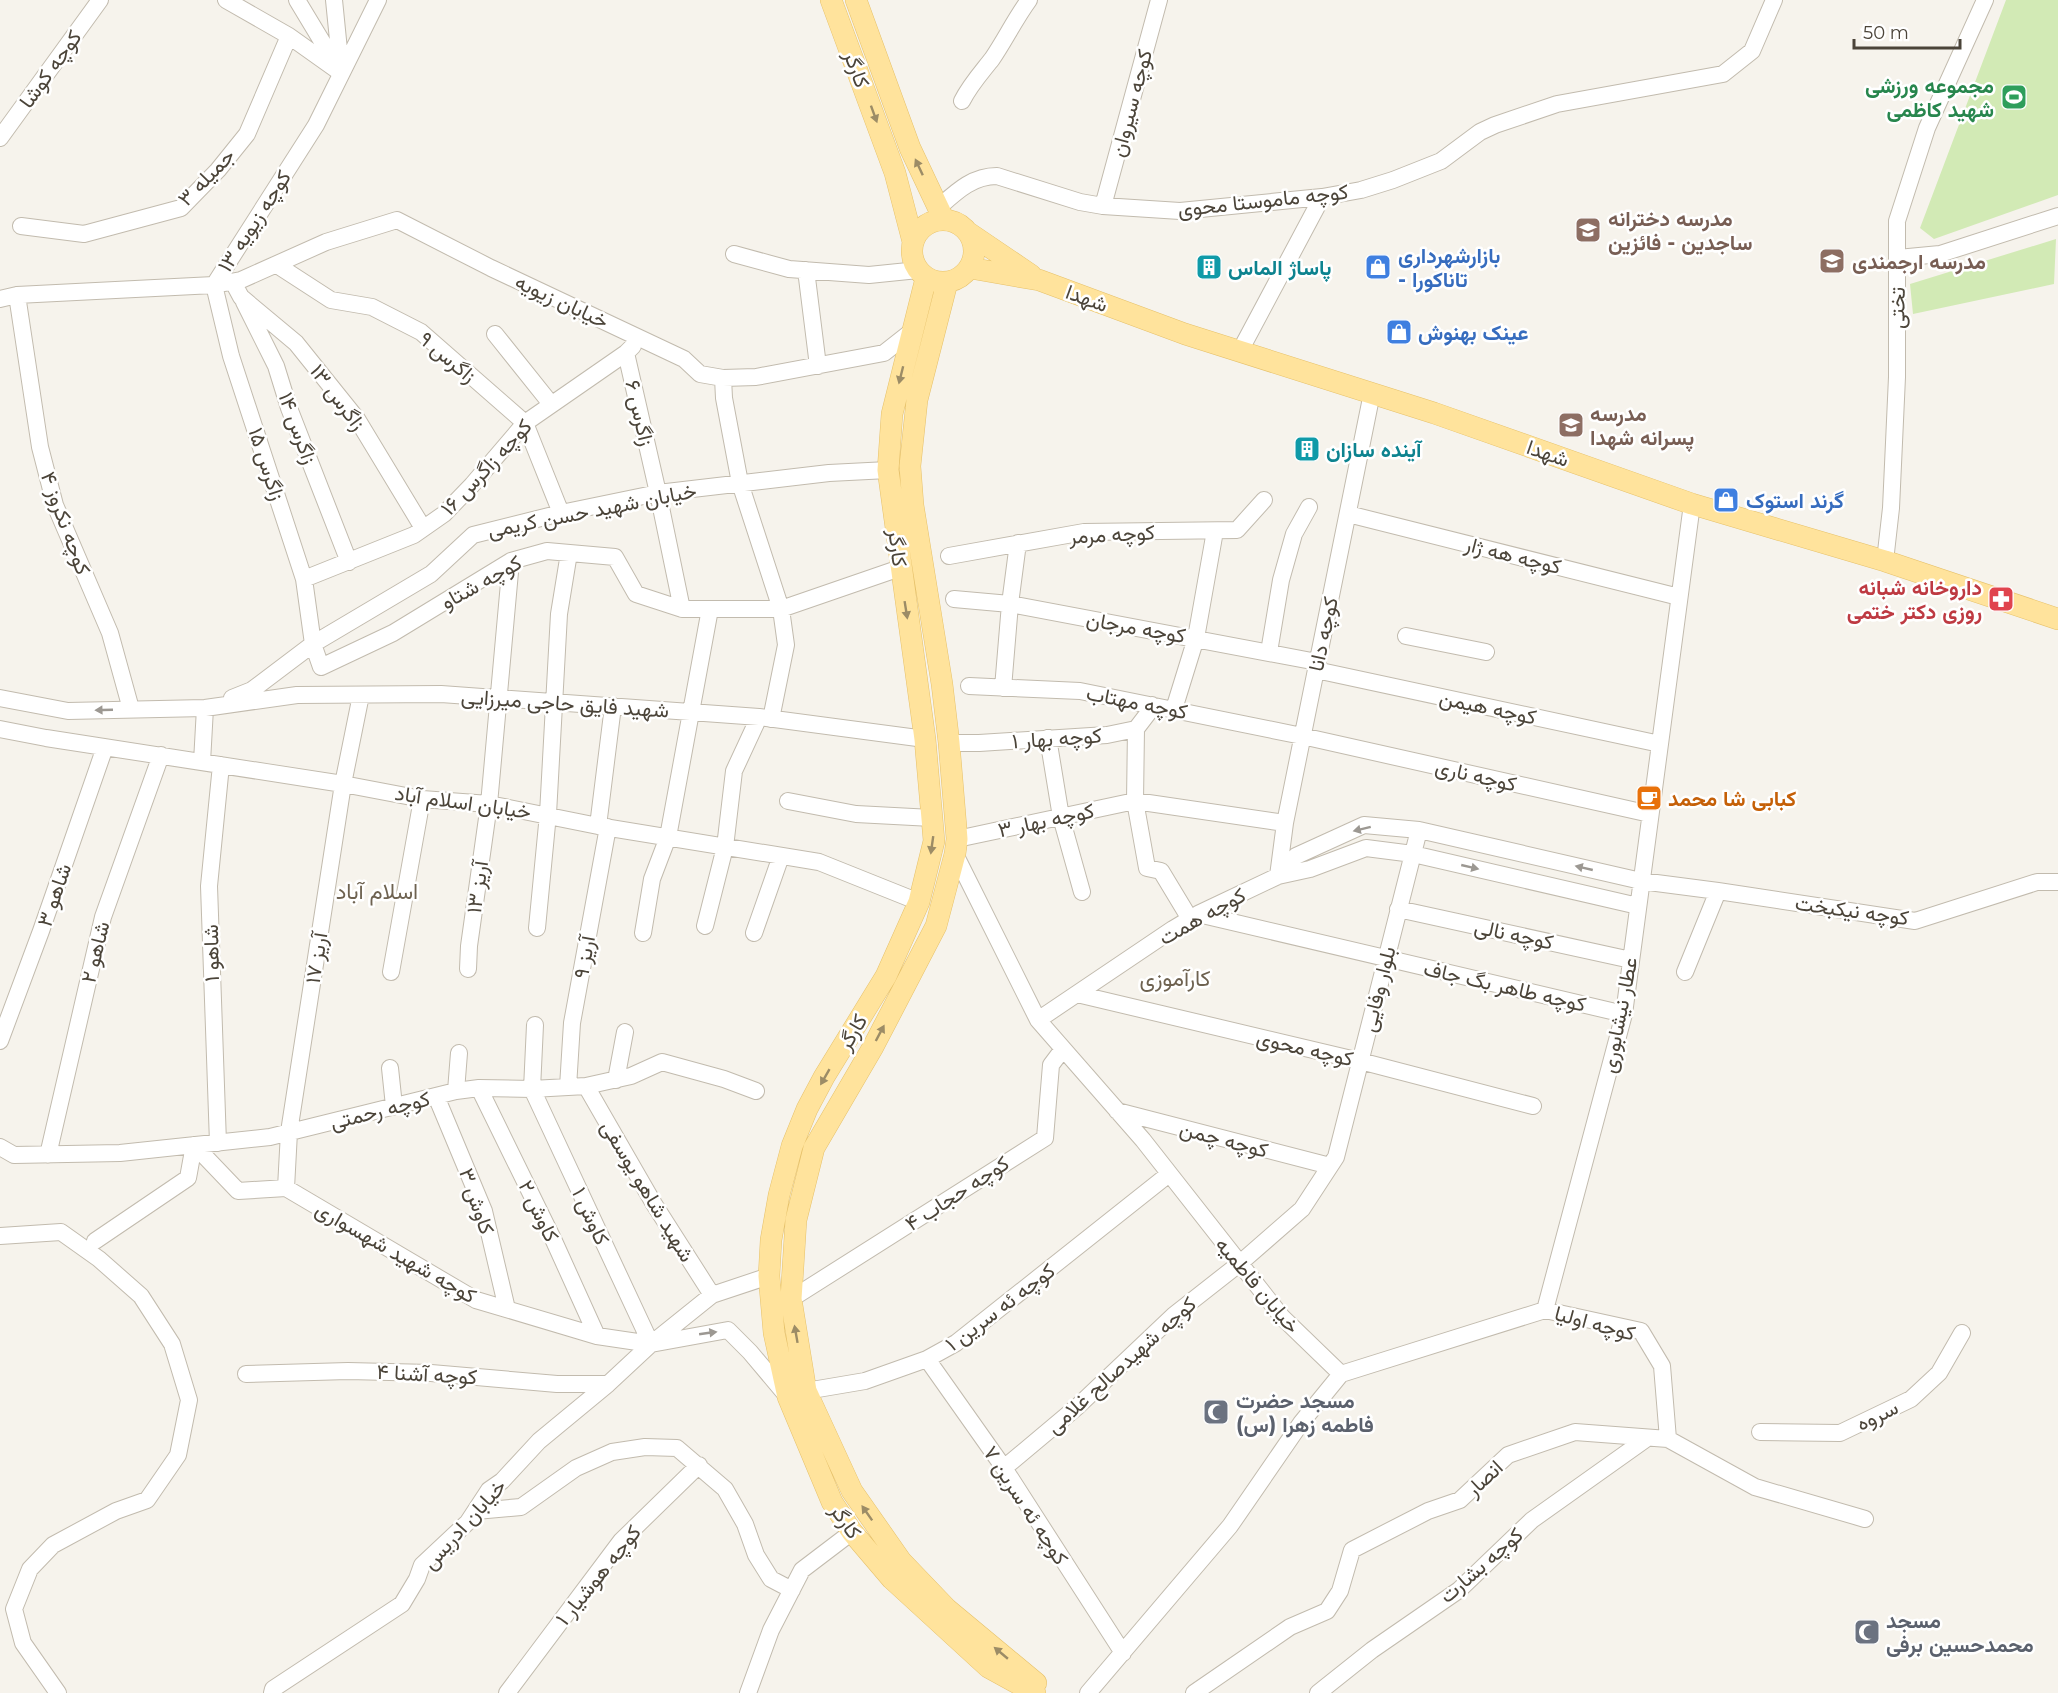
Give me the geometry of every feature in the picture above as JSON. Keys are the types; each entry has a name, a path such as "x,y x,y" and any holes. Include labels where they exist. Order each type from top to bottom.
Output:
{"main road":[{"name":"کارگر","path":"831,0 895,173 913,242"},
{"name":"کارگر","path":"856,0 910,148 941,214"},
{"path":"969,233 975,247 975,254 970,268 960,278 947,283 939,283 922,274 912,256 913,242 922,228 941,214 1039,280"},
{"path":"970,268 1039,280"},
{"name":"کارگر","path":"922,274 912,331 892,414 888,470 925,739 933,841 920,902 886,976 824,1077 807,1109 792,1146 779,1195 771,1240 769,1276 774,1333 797,1394 832,1502 852,1532 892,1579 988,1666 1035,1693"},
{"name":"شهدا","path":"1039,280 1185,334 1372,393 1692,504 1885,561 2058,619"},
{"name":"کارگر","path":"947,283 917,400 910,466 913,505 942,684 949,743 956,847 936,926 873,1047 814,1148 796,1220 791,1299 797,1394 852,1491 901,1561 947,1609 1034,1681 1044,1693"},
{"path":"925,739 949,743"}],"street":[{"path":"226,0 289,36 341,74"},
{"path":"297,0 341,74"},
{"path":"334,0 341,74"},
{"name":"کوچه زیویه ۱۳","path":"0,298 17,295 214,285 315,125 378,0"},
{"path":"962,101 1029,0"},
{"name":"کوچه سیروان","path":"1103,206 1159,0"},
{"name":"کوچه ماموستا محوی","path":"941,214 956,193 984,176 997,176 1080,202 1103,206 1180,211 1322,197 1361,190 1441,161 1480,132 1495,125 1557,104 1723,74 1752,51 1774,0"},
{"name":"تختی","path":"1885,561 1891,508 1897,377 1898,221 1927,128 1985,0"},
{"name":"کوچه کوشا","path":"1,135 96,2"},
{"name":"جمیله ۳","path":"21,226 84,234 181,208 218,170 247,134 289,36"},
{"path":"1240,351 1322,197"},
{"path":"1898,258 1940,254 2058,216"},
{"name":"خیابان زیویه","path":"214,285 241,280 326,242 397,220 491,268 684,359 700,374 723,378 756,377 884,353 912,331"},
{"path":"734,254 789,269 869,275 922,274"},
{"name":"زاگرس ۹","path":"277,265 331,300 372,307 421,332 525,423 561,513"},
{"path":"806,270 818,366"},
{"name":"زاگرس ۱۳","path":"233,282 241,297 296,343 357,419 423,528"},
{"name":"زاگرس ۱۵","path":"214,285 231,356 304,579 313,644"},
{"name":"کوچه نکروز ۴","path":"17,295 40,447 55,504 110,633 131,709"},
{"name":"زاگرس ۱۴","path":"241,297 276,366 289,408 349,562"},
{"path":"495,334 551,404"},
{"name":"زاگرس ۶","path":"640,338 626,353 682,609"},
{"name":"کوچه زاگرس ۱۶","path":"304,579 414,535 444,514 525,423 626,353"},
{"path":"705,926 725,847 734,771 765,718 786,645 781,609 740,483 724,398 723,378"},
{"name":"کوچه دانا","path":"1278,876 1284,823 1372,393"},
{"name":"خیابان شهید حسن کریمی","path":"205,708 252,690 313,644 431,574 473,535 561,513 658,493 829,473 888,470"},
{"name":"کوچه مرمر","path":"949,556 1084,532 1237,530 1264,500"},
{"name":"عطار نیشابوری","path":"1545,1310 1624,1014 1692,504"},
{"path":"1269,652 1281,580 1294,534 1309,507"},
{"name":"کوچه هه ژار","path":"1348,514 1679,597"},
{"path":"1174,709 1196,638 1215,531"},
{"path":"1003,688 1018,543"},
{"name":"کوچه شتاو","path":"313,644 321,668 393,633 512,561 547,551 615,558 636,594 682,609 781,609 900,568"},
{"path":"537,928 548,814 559,614 569,553"},
{"name":"آریز ۱۳","path":"468,969 469,946 489,804 512,561"},
{"name":"کوچه مرجان","path":"954,599 1010,604 1196,638 1269,652 1316,666"},
{"path":"643,933 652,879 668,837 710,609"},
{"path":"1406,636 1486,652"},
{"name":"کوچه هیمن","path":"1316,666 1660,744"},
{"name":"کوچه مهتاب","path":"969,686 1080,691 1302,736"},
{"name":"شهید فایق حاجی میرزایی","path":"205,708 297,695 441,694 765,718 925,739"},
{"name":"آریز ۱۷","path":"286,1188 289,1132 344,784 361,695"},
{"path":"0,698 68,711 205,708 202,762"},
{"path":"1152,705 1136,729 1135,801 1147,868 1161,871 1194,917"},
{"name":"آریز ۹","path":"568,1087 572,1023 603,827 613,706"},
{"name":"خیابان اسلام آباد","path":"0,729 344,784 422,799 489,804 548,814 603,827 819,862 920,902"},
{"name":"کوچه بهار ۱","path":"949,743 1107,735 1136,729"},
{"name":"کوچه ناری","path":"1302,736 1650,814"},
{"path":"1048,738 1061,817 1082,892"},
{"name":"شاهو ۳","path":"0,1041 105,747"},
{"name":"شاهو ۲","path":"48,1155 103,917 161,755"},
{"name":"شاهو ۱","path":"218,1143 209,886 221,765"},
{"path":"391,972 422,799"},
{"path":"788,801 856,814 932,818"},
{"path":"1135,801 1284,823"},
{"name":"کوچه بهار ۳","path":"956,847 1061,817 1135,801"},
{"name":"کوچه همت","path":"1278,876 1296,856 1364,825 1419,830"},
{"path":"1419,830 1641,881"},
{"name":"بلوار وفایی","path":"1239,1264 1302,1209 1336,1157 1419,830"},
{"name":"خیابان فاطمیه","path":"956,847 1038,1020 1169,1174 1282,1317 1341,1374"},
{"name":"کوچه همت","path":"1038,1020 1194,917 1278,876 1310,869 1366,848 1413,854"},
{"path":"1413,854 1638,906"},
{"path":"753,933 781,856"},
{"name":"کوچه نیکبخت","path":"1641,881 1915,921 2037,882 2058,882"},
{"path":"1685,972 1718,891"},
{"name":"کوچه نالی","path":"1398,909 1631,960"},
{"name":"کوچه طاهر بگ جاف","path":"1194,917 1624,1014"},
{"name":"کوچه محوی","path":"1077,994 1360,1061 1533,1106"},
{"path":"532,1089 536,1025"},
{"path":"616,1080 625,1032"},
{"name":"کوچه حجاب ۴","path":"791,1299 1045,1138 1051,1065 1063,1049"},
{"path":"456,1091 459,1053"},
{"name":"کوچه رحمتی","path":"0,1147 14,1155 120,1153 270,1137 456,1091 479,1088 532,1089 586,1086 616,1080 662,1062 756,1090"},
{"path":"390,1068 394,1106"},
{"name":"شهید شاهو یوسفی","path":"586,1086 654,1203 712,1295"},
{"name":"کاوش ۲","path":"479,1088 554,1241 597,1336"},
{"name":"کاوش ۱","path":"532,1089 651,1344"},
{"name":"کاوش ۳","path":"436,1096 484,1211 507,1309"},
{"name":"کوچه چمن","path":"1117,1111 1330,1166"},
{"path":"194,1145 238,1191 286,1188"},
{"path":"95,1241 188,1178 194,1145"},
{"name":"کوچه ئه سرین ۱","path":"797,1394 866,1381 927,1359 956,1343 1169,1174"},
{"name":"کوچه شهید شهسواری","path":"286,1188 476,1300 597,1336 651,1344"},
{"path":"0,1236 61,1232 99,1259 141,1296 172,1344 189,1400 178,1455 147,1500 116,1511 53,1545 30,1569 15,1609 23,1643 57,1693"},
{"name":"کوچه شهیدصالح غلامی","path":"1004,1468 1078,1406 1174,1315 1239,1264"},
{"path":"712,1295 769,1276"},
{"name":"خیابان ادریس","path":"272,1693 273,1689 402,1604 417,1579 422,1565 468,1522 489,1490 502,1481 539,1441 608,1384 651,1344 712,1295"},
{"path":"1088,1693 1230,1526 1301,1423 1341,1374 1545,1310"},
{"name":"کوچه اولیا","path":"1545,1310 1641,1331 1662,1366 1668,1439"},
{"path":"651,1344 728,1330 797,1394"},
{"name":"سروه","path":"1760,1432 1840,1433 1911,1399 1939,1373 1962,1333"},
{"name":"کوچه ئه سرین ۷","path":"927,1359 1004,1468 1123,1653"},
{"name":"کوچه آشنا ۴","path":"246,1374 348,1371 431,1372 557,1384 608,1384"},
{"name":"انصار","path":"1194,1693 1290,1627 1327,1611 1340,1591 1352,1550 1428,1511 1460,1500 1508,1455 1575,1432 1668,1439 1755,1487 1865,1519"},
{"name":"کوچه بشارت","path":"1318,1693 1372,1650 1459,1590 1532,1520 1646,1439"},
{"path":"476,1511 521,1506 576,1468 612,1452 645,1447 677,1448 725,1489 746,1524 756,1555 771,1579 792,1590"},
{"name":"کوچه هوشیار ۱","path":"507,1693 621,1540 699,1465"},
{"path":"748,1693 771,1630 802,1570 852,1532"}],"green space":[{"name":"مجموعه ورزشی شهید کاظمی","path":"2006,0 2058,0 2058,195 1934,239 1920,228"},
{"path":"2056,239 2054,284 1913,314 1910,284"}],"place":[{"name":"مجموعه ورزشی شهید کاظمی","path":"2014,97"},
{"name":"مدرسه دخترانه ساجدین - فائزین","path":"1588,230"},
{"name":"مدرسه ارجمندی","path":"1832,261"},
{"name":"پاساژ الماس","path":"1209,267"},
{"name":"بازارشهرداری - تاناکورا","path":"1378,267"},
{"name":"عینک بهنوش","path":"1399,332"},
{"name":"مدرسه پسرانه شهدا","path":"1571,425"},
{"name":"آینده سازان","path":"1307,449"},
{"name":"گرند استوک","path":"1726,500"},
{"name":"داروخانه شبانه روزی دکتر ختمی","path":"2001,599"},
{"name":"کبابی شا محمد","path":"1649,798"},
{"name":"مسجد حضرت فاطمه زهرا (س)","path":"1216,1412"},
{"name":"مسجد محمدحسین برفی","path":"1867,1632"}],"district":[{"name":"اسلام آباد","path":"377,891"},
{"name":"کارآموزی","path":"1175,978"}]}
